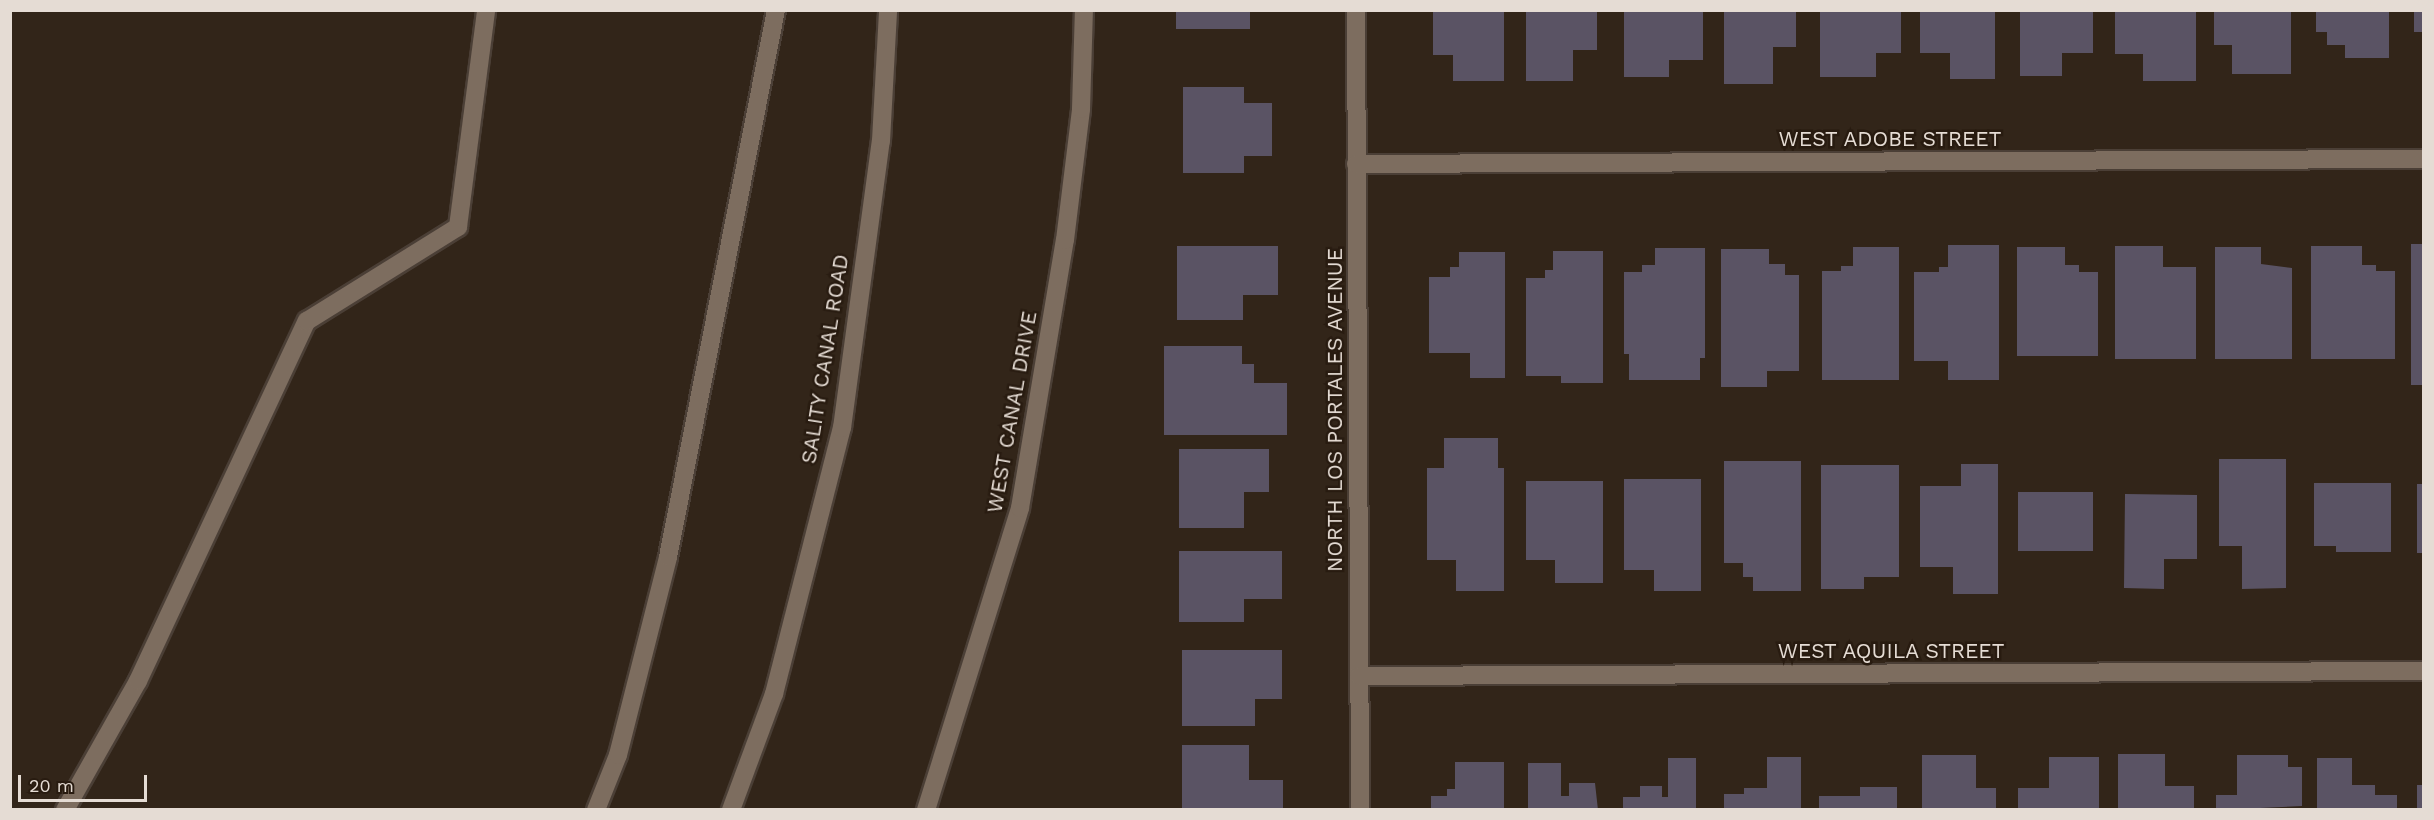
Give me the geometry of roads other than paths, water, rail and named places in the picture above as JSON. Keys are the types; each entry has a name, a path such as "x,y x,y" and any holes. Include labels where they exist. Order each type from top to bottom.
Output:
{"street":[{"path":"65,810 138,681 307,321 458,227 486,10"},
{"path":"596,810 618,755 668,557 776,10"},
{"name":"SALITY CANAL ROAD","path":"731,810 774,694 842,428 881,141 888,10"},
{"name":"WEST CANAL DRIVE","path":"927,810 1020,508 1065,240 1081,109 1084,10"},
{"name":"NORTH LOS PORTALES AVENUE","path":"1356,10 1360,810"},
{"name":"WEST ADOBE STREET","path":"1356,164 2424,159"},
{"name":"WEST AQUILA STREET","path":"1359,676 2424,671"}]}
